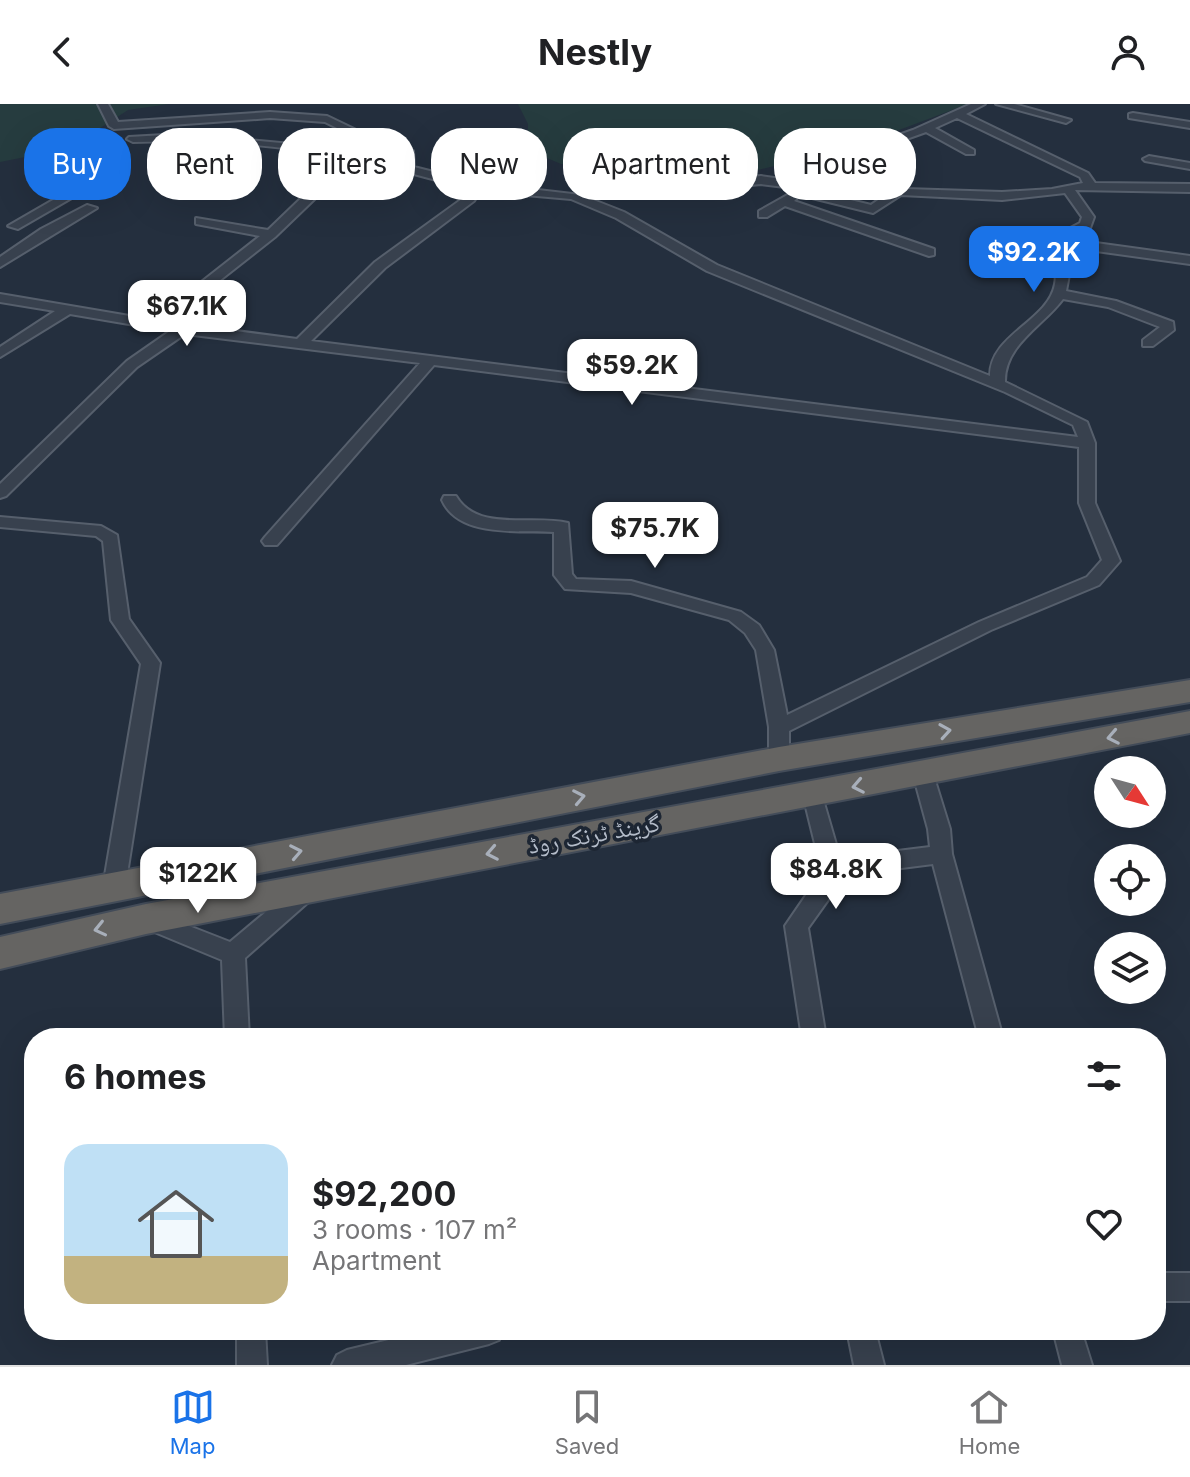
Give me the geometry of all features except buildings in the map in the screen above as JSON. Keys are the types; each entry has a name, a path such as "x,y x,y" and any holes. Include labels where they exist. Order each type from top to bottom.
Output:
{"highway":[{"name":"گرینڈ ٹرنک روڈ","path":"0,909 779,743 1190,691"},
{"name":"گرینڈ ٹرنک روڈ","path":"0,953 146,919 310,887 1190,722"}],"street":[{"path":"103,104 114,126 270,115 327,119 345,128"},
{"path":"916,132 980,104"},
{"path":"1001,104 1066,120"},
{"path":"959,115 1084,175 1091,186"},
{"path":"1133,116 1190,125"},
{"path":"927,128 970,152"},
{"path":"133,139 182,137 278,146"},
{"path":"1149,159 1190,166"},
{"path":"916,192 1002,196 1052,193 1091,186 1190,188"},
{"path":"998,384 998,370 1009,349 1059,294 1062,274 1054,246 1065,232 1083,228 1088,217 1068,189"},
{"path":"14,226 61,200"},
{"path":"156,324 271,234 306,200"},
{"path":"299,345 380,265 467,200"},
{"path":"450,500 455,511 482,523 555,524 562,527 563,575 571,585 631,587 735,616 752,629 765,650 779,743 985,626 1093,581 1111,561 1110,549 1093,523 1087,501 1087,443 1085,429 1079,422 998,384 712,268 620,215 584,200"},
{"path":"763,214 787,200"},
{"path":"842,200 873,209 886,200"},
{"path":"784,202 929,252"},
{"path":"0,263 45,232 91,208"},
{"path":"200,221 271,234"},
{"path":"0,223 45,232"},
{"path":"1057,241 1190,260"},
{"path":"1059,294 1111,304 1168,325 1148,343"},
{"path":"0,298 65,311 299,345 1087,443"},
{"path":"0,353 65,311"},
{"path":"0,493 132,364 182,329"},
{"path":"271,541 431,360"},
{"path":"0,522 101,531 111,539 120,620 151,663 114,887"},
{"path":"923,774 939,829 941,854 988,1028"},
{"path":"812,1028 796,926 820,894 832,868 813,795"},
{"path":"832,868 941,854"},
{"path":"233,954 310,887"},
{"path":"146,919 233,954"},
{"path":"233,954 237,1028"},
{"path":"1166,1287 1190,1287"},
{"path":"251,1340 252,1365"},
{"path":"347,1365 448,1340"},
{"path":"863,1340 869,1365"},
{"path":"1070,1340 1077,1365"}],"green space":[{"path":"0,104 169,104 128,110 100,128 24,128 24,157 0,162"},
{"path":"518,104 968,104 904,128 774,128 774,166 758,170 758,128 563,128 563,164 547,158 547,128 528,128"}]}
